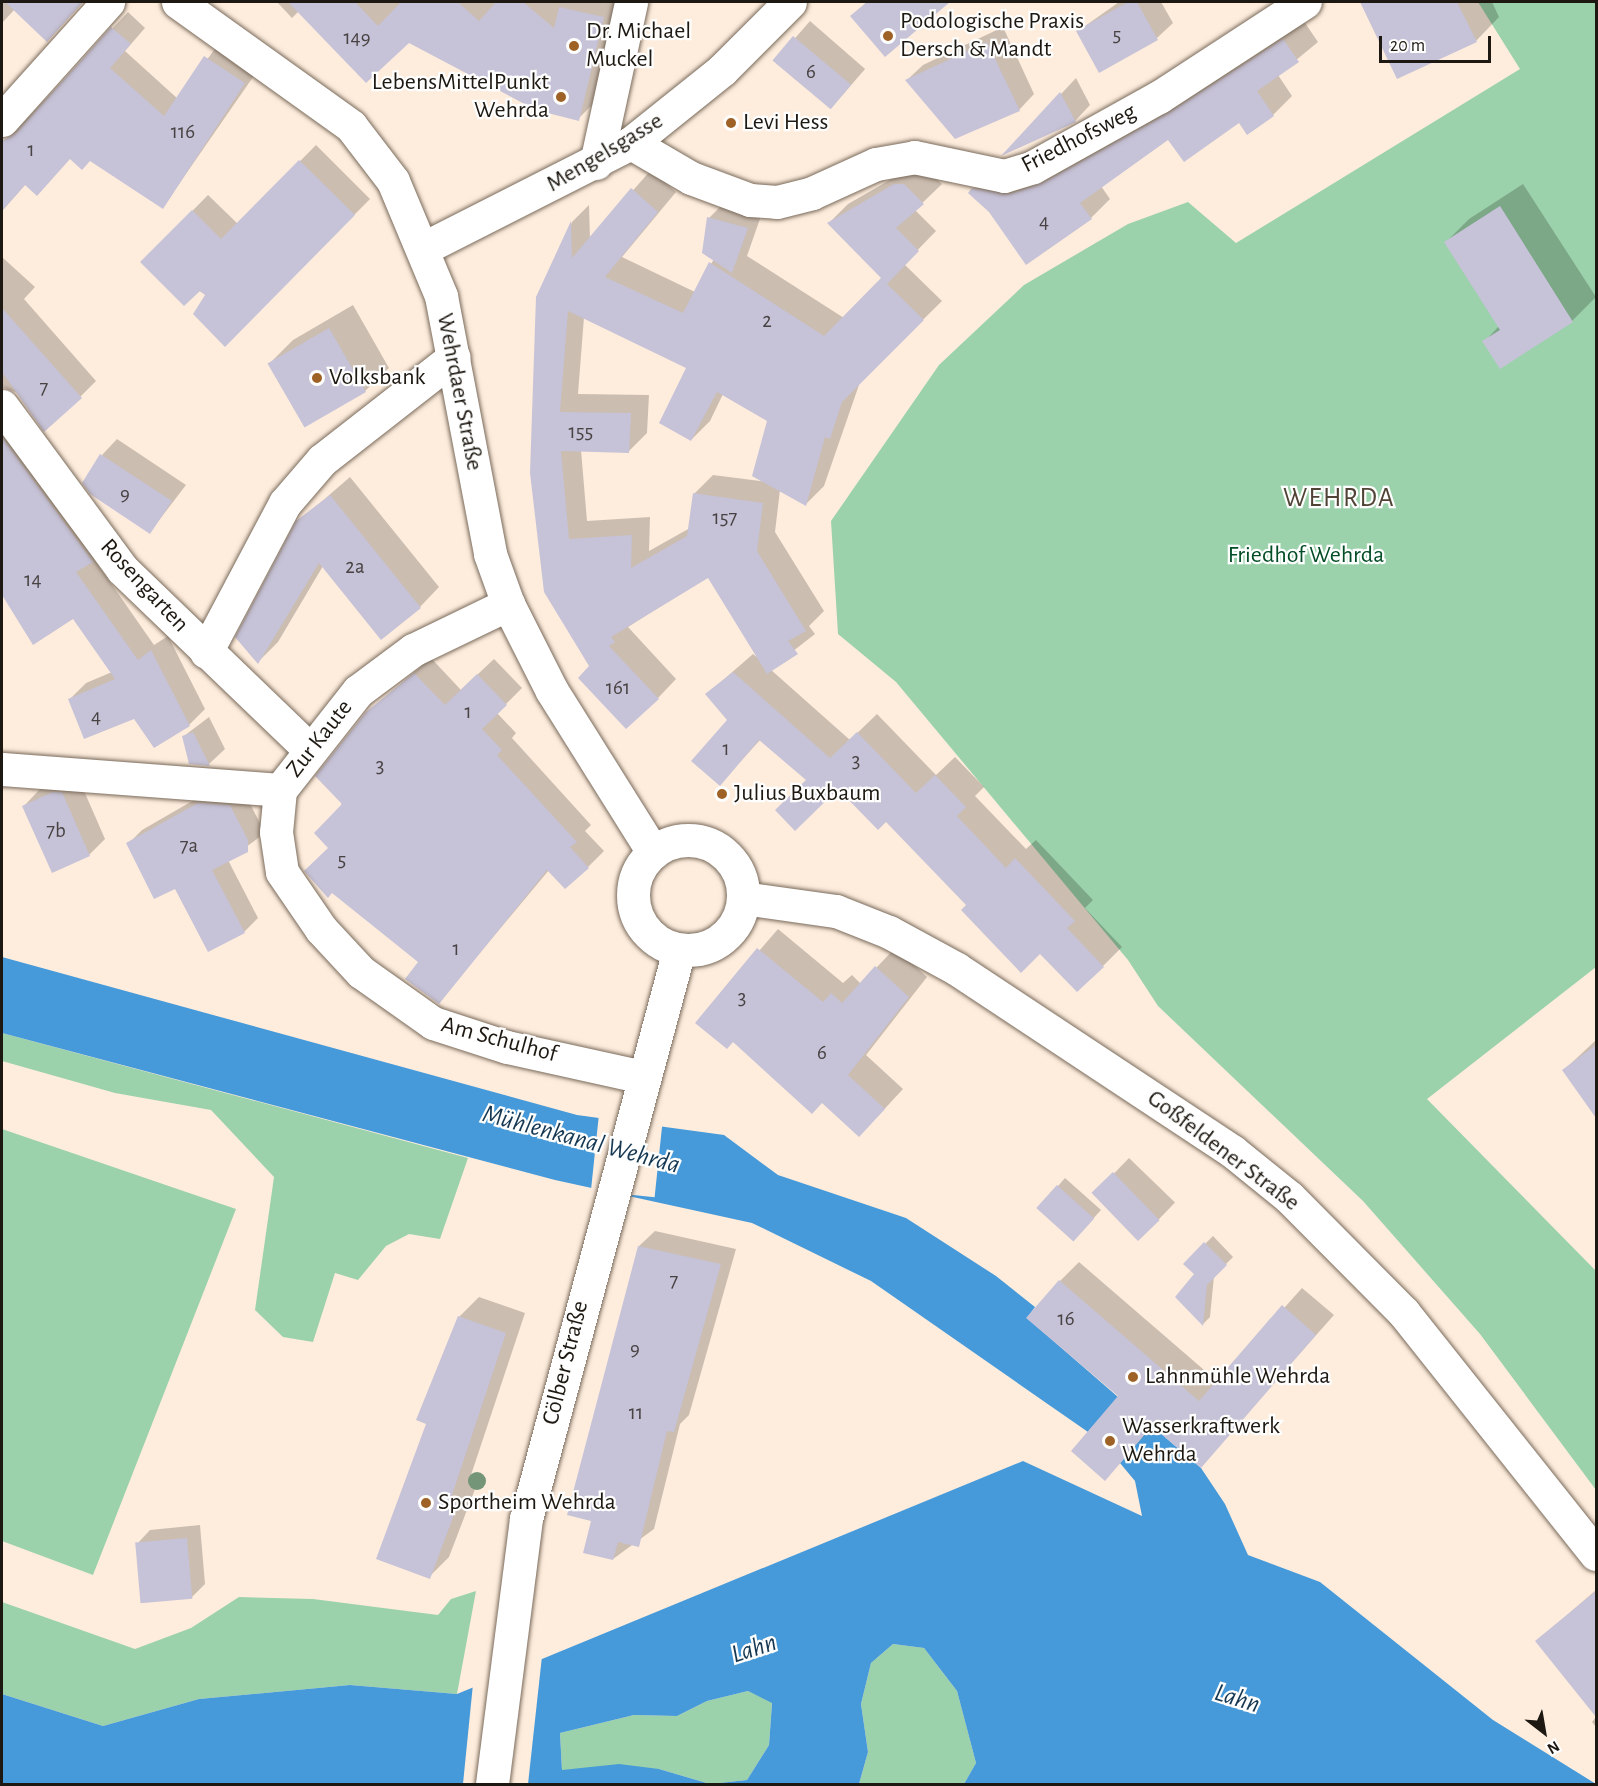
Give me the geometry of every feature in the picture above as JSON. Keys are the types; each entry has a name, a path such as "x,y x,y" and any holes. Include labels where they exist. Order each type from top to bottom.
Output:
{"street":[{"path":"2,120 108,2"},
{"name":"Wehrdaer Straße","path":"178,2 351,126 393,181 424,248 454,357 490,554 508,603 552,691 654,852"},
{"path":"596,163 631,2"},
{"name":"Mengelsgasse","path":"424,248 596,163 631,143 722,70 790,2"},
{"name":"Friedhofsweg","path":"631,143 691,178 750,200 777,202 812,193 876,164 914,157 1004,176 1033,167 1159,97 1305,2"},
{"path":"206,652 285,503 322,460 454,357"},
{"name":"Rosengarten","path":"2,406 122,569 308,748"},
{"name":"Zur Kaute","path":"2,769 280,790 308,748 358,691 412,650 508,603"},
{"name":"Am Schulhof","path":"280,790 276,832 282,872 321,929 361,972 433,1023 640,1091"},
{"path":"683,840 710,844 734,864 743,898 740,914 722,939 694,951 679,950 646,932 632,901 641,865 654,852 683,840"},
{"name":"Goßfeldener Straße","path":"743,898 836,911 889,932 957,969 1232,1151 1289,1197 1404,1313 1596,1554"},
{"name":"Cölber Straße","path":"492,1785 516,1578 526,1519 607,1207 679,950"}],"green space":[{"name":"Friedhof Wehrda","path":"1478,2 1596,2 1596,967 1427,1099 1596,1271 1596,1490 1480,1334 1363,1201 1158,1006 1128,960 896,682 838,634 831,521 939,365 1024,285 1128,224 1188,202 1236,243 1520,69"},
{"path":"2,1033 468,1158 440,1239 409,1234 386,1246 358,1280 335,1273 313,1342 283,1337 255,1310 274,1177 211,1110 115,1093 2,1061"},
{"path":"2,1129 236,1209 93,1575 2,1541"},
{"path":"476,1591 457,1694 350,1685 199,1699 103,1726 2,1694 2,1602 135,1649 191,1628 239,1597 313,1599 438,1615 451,1599"},
{"path":"893,1644 924,1648 957,1691 976,1763 964,1784 859,1784 868,1752 861,1704 871,1663"},
{"path":"748,1691 772,1702 769,1745 747,1780 710,1784 659,1769 562,1770 560,1733 634,1715 677,1716 707,1701"}],"water":[{"name":"Mühlenkanal Wehrda","path":"2,957 577,1115 724,1135 778,1175 906,1218 996,1276 1035,1307 1027,1318 1118,1397 1088,1432 871,1281 752,1223 555,1180 2,1033"},
{"name":"Lahn","path":"1152,1426 1201,1468 1225,1504 1248,1555 1320,1582 1493,1720 1596,1784 964,1784 976,1763 957,1691 924,1648 893,1644 871,1663 861,1704 868,1752 859,1784 2,1784 2,1694 103,1726 199,1699 350,1685 457,1694 1023,1461 1142,1516 1135,1481 1120,1463","holes":["748,1691 772,1703 769,1745 747,1780 710,1784 659,1769 619,1764 562,1770 560,1733 634,1715 677,1716 707,1701"]}],"pier":[{"path":"599,1114 663,1121 655,1197 591,1191"},
{"path":"542,1656 528,1784 463,1784 473,1684"}],"building":[{"path":"5,2 83,2 47,42"},
{"path":"288,2 355,2 378,26 401,2 458,2 479,21 496,2 523,2 554,28 559,7 604,17 579,121 536,110 409,43 366,83"},
{"name":"Podologische Praxis Dersch & Mandt","path":"867,2 950,2 885,57 850,16"},
{"path":"1128,2 1137,2 1158,40 1099,73 1076,31"},
{"path":"1360,2 1457,2 1477,42 1397,79"},
{"path":"111,27 131,44 110,68 164,116 204,56 245,83 163,209 90,161 82,170 70,159 37,196 25,185 2,211 2,141 16,133"},
{"path":"793,36 851,85 831,109 772,61"},
{"path":"1283,39 1299,62 1257,91 1274,116 1247,135 1239,123 1184,162 1168,140 1080,203 1092,219 1026,265 989,212 968,193 972,188 1009,194 1042,183 1168,113"},
{"path":"987,42 1020,111 955,139 905,80"},
{"path":"1060,92 1076,122 1001,156"},
{"path":"299,160 355,215 225,347 193,314 205,295 200,291 184,306 140,262 192,210 221,239"},
{"path":"894,184 904,184 924,204 896,228 919,251 887,284 924,320 842,402 830,439 825,437 806,506 752,476 767,421 717,392 691,441 659,423 686,368 568,311 560,412 631,413 629,453 561,451 569,539 632,535 631,568 687,536 693,493 763,503 757,551 806,631 788,641 798,654 767,674 708,578 611,637 615,642 609,646 659,699 626,729 578,678 589,666 544,592 530,473 536,297 571,221 572,258 631,188 658,212 605,277 683,313 709,262 824,336 881,278 827,223"},
{"path":"1500,206 1573,322 1500,369 1482,341 1500,330 1444,242"},
{"path":"707,217 748,228 732,273 702,253"},
{"path":"2,308 82,398 44,432 2,372"},
{"name":"Volksbank","path":"329,328 366,392 305,428 268,364"},
{"path":"2,437 93,562 76,572 138,660 151,650 190,726 154,748 134,719 84,739 68,699 115,679 73,619 33,645 2,595"},
{"path":"100,454 172,501 150,534 90,494 82,483"},
{"path":"330,495 421,608 381,640 319,563 258,664 235,637 296,521"},
{"path":"733,672 830,758 857,732 916,793 935,775 966,807 957,816 1006,868 1015,858 1075,921 1067,928 1104,967 1077,992 1040,954 1021,973 961,910 966,905 886,822 878,830 838,789 795,831 775,810 806,780 759,740 720,786 691,761 727,720 705,694"},
{"path":"414,673 445,705 477,674 507,705 482,729 502,750 497,755 577,842 570,847 589,868 565,889 547,870 439,1004 405,979 418,962 332,893 328,898 304,871 328,848 314,833 342,804 315,776 366,712"},
{"path":"193,732 210,766 189,764 182,736"},
{"path":"53,792 62,792 90,856 52,873 22,806"},
{"path":"198,803 230,805 248,840 248,852 212,870 245,933 208,952 175,889 154,899 126,843"},
{"path":"757,948 823,1002 831,993 842,1003 875,966 909,997 848,1075 885,1109 859,1137 822,1103 812,1114 733,1042 727,1049 695,1023"},
{"path":"1596,1045 1596,1118 1562,1070"},
{"path":"1113,1172 1160,1220 1138,1241 1091,1193"},
{"path":"1057,1185 1094,1218 1073,1241 1036,1208"},
{"path":"1204,1242 1227,1265 1207,1285 1203,1326 1175,1297 1194,1274 1183,1264"},
{"path":"638,1246 721,1264 674,1432 667,1431 639,1547 618,1542 613,1560 583,1553 591,1521 567,1515"},
{"path":"1059,1280 1199,1401 1282,1305 1316,1335 1201,1468 1152,1426 1105,1481 1071,1451 1118,1396 1026,1318"},
{"path":"458,1316 506,1333 450,1501 458,1504 430,1579 376,1559 426,1424 416,1420"},
{"path":"187,1538 192,1599 141,1603 135,1543"},
{"path":"1596,1591 1596,1717 1535,1641"}],"place":[{"name":"Podologische Praxis Dersch & Mandt","path":"888,36"},
{"name":"Dr. Michael Muckel","path":"574,46"},
{"name":"LebensMittelPunkt Wehrda","path":"561,97"},
{"name":"Levi Hess","path":"731,123"},
{"name":"Volksbank","path":"317,378"},
{"name":"Julius Buxbaum","path":"722,794"},
{"name":"Lahnmühle Wehrda","path":"1133,1377"},
{"name":"Wasserkraftwerk Wehrda","path":"1110,1441"},
{"name":"Sportheim Wehrda","path":"426,1503"}],"district":[{"name":"WEHRDA","path":"1339,498"}]}
